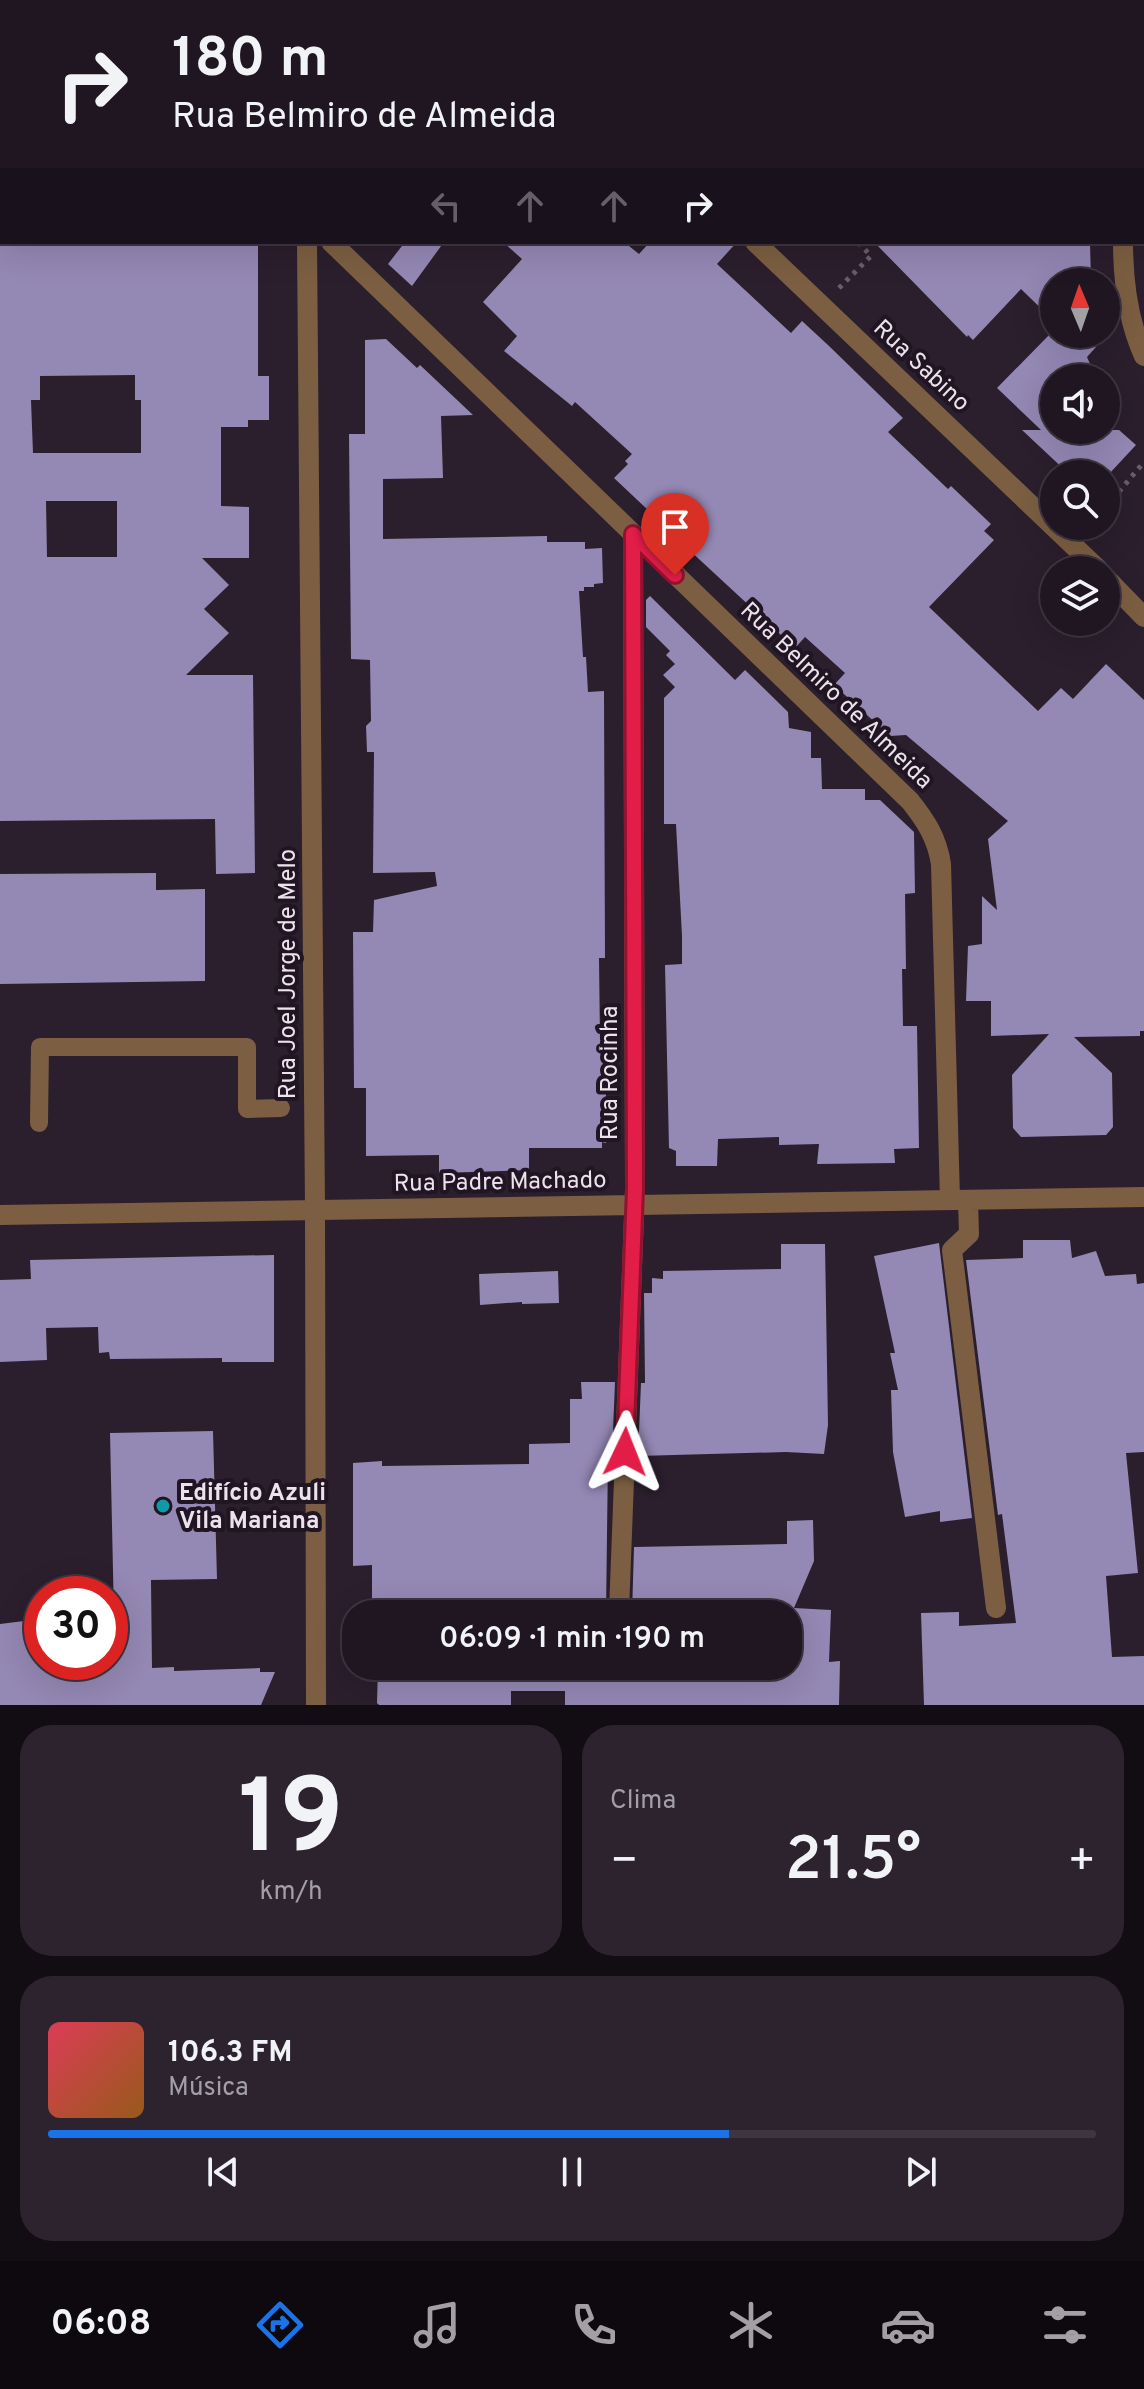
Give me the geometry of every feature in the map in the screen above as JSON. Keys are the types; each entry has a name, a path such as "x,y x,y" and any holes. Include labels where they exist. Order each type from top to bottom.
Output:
{"street":[{"name":"Rua Joel Jorge de Melo","path":"307,244 316,1705"},
{"name":"Rua Belmiro de Almeida","path":"333,244 910,801 934,834 941,864 959,1200 969,1234 952,1250 996,1608"},
{"name":"Rua Sabino","path":"757,244 1084,556"},
{"path":"1123,244 1127,299 1137,341 1144,356"},
{"name":"Rua Rocinha","path":"619,1600 634,1205 633,534"},
{"path":"1120,592 1144,617"},
{"name":"Rua Padre Machado","path":"0,1215 1144,1197"}],"lane":[{"path":"39,1123 40,1047 247,1047 247,1109 281,1108"}],"path":[{"path":"822,306 871,256 860,244"},
{"path":"1120,490 1144,462"}],"building":[{"path":"0,244 258,244 258,376 269,376 269,420 248,420 248,427 221,427 221,506 249,507 249,558 202,558 229,585 204,609 229,633 186,675 253,675 255,873 216,874 215,819 0,821","holes":["135,375 135,400 141,400 141,453 33,453 31,400 40,400 40,376","46,501 117,501 117,557 47,557"]},
{"path":"403,244 443,244 412,286 388,264"},
{"path":"505,244 626,244 639,254 648,244 735,244 717,264 791,333 802,321 828,345 903,418 888,432 948,489 951,486 991,524 984,531 994,540 929,607 1038,711 1061,688 1073,699 1106,664 1144,700 1144,1031 1140,1031 1140,1036 1074,1037 1112,1073 1113,1127 1106,1135 1021,1137 1013,1128 1012,1075 1049,1034 991,1036 991,1001 966,1001 968,946 982,944 982,896 997,910 988,839 1008,821 906,735 890,736 834,685 845,673 805,637 795,648 687,548 699,534 660,500 649,511 614,478 628,464 625,461 632,454 575,402 572,406 504,351 517,336 483,302 522,259"},
{"path":"876,244 1090,244 1091,268 1040,268 1040,307 1021,289 973,340"},
{"path":"386,339 417,368 420,365 473,415 441,416 443,478 383,479 383,539 547,536 547,542 585,542 585,549 602,548 603,583 579,591 588,692 604,691 605,958 599,958 600,1040 606,1040 606,1143 602,1142 602,1148 529,1148 529,1170 439,1173 439,1155 366,1156 366,1088 354,1088 353,932 373,932 374,900 437,886 435,872 373,873 374,752 367,752 366,726 371,721 370,660 351,659 349,434 365,434 365,340"},
{"path":"1040,344 1040,348 1095,348 1087,357 1090,364 1040,364 1040,429 997,388"},
{"path":"1022,430 1040,430 1040,444 1120,444 1120,431 1136,445 1120,462 1054,460"},
{"path":"650,596 735,680 745,670 788,712 789,728 811,732 811,758 821,758 822,789 865,789 865,800 880,800 914,832 915,893 905,894 906,969 902,969 903,1026 917,1026 919,1148 894,1149 895,1163 817,1164 819,1144 779,1145 779,1137 718,1139 717,1166 676,1166 676,1151 669,1148 665,965 682,964 682,936 676,824 664,824 664,698 675,687 663,675 675,664 666,655 670,651 646,627 646,600"},
{"path":"156,873 156,890 205,889 205,981 0,984 0,874"},
{"path":"1023,1240 1070,1240 1072,1258 1096,1251 1105,1276 1136,1274 1137,1284 1144,1283 1144,1452 1126,1453 1138,1573 1106,1576 1112,1657 1144,1656 1144,1705 924,1705 921,1613 959,1612 959,1626 1016,1623 1002,1514 998,1515 966,1260 1023,1258"},
{"path":"939,1243 972,1518 940,1522 940,1511 905,1517 893,1452 891,1390 898,1390 890,1353 895,1353 874,1256"},
{"path":"781,1244 825,1244 828,1425 824,1454 786,1452 638,1456 641,1383 645,1383 644,1293 652,1293 652,1278 663,1279 663,1271 781,1269"},
{"path":"274,1255 274,1362 222,1362 222,1358 110,1359 109,1352 99,1353 98,1327 46,1328 47,1360 0,1362 0,1280 31,1279 30,1260"},
{"path":"558,1271 559,1303 480,1305 479,1274"},
{"path":"581,1382 615,1382 612,1456 608,1456 606,1600 372,1600 372,1565 353,1566 353,1463 382,1461 382,1466 529,1464 529,1444 570,1443 570,1399 582,1399"},
{"path":"213,1431 217,1579 151,1580 152,1668 174,1667 174,1671 260,1668 260,1672 275,1672 261,1705 0,1705 0,1624 24,1621 24,1680 128,1680 128,1576 113,1576 110,1433"},
{"path":"813,1520 814,1561 797,1600 632,1600 634,1547 787,1544 787,1521"},
{"path":"802,1608 831,1610 829,1662 840,1661 839,1705 565,1705 565,1691 511,1691 511,1705 377,1703 378,1680 802,1680"}],"place":[{"name":"Edifício Azuli Vila Mariana","path":"163,1506"}],"route":[{"path":"625,1452 635,1189 633,534 675,575"}]}
